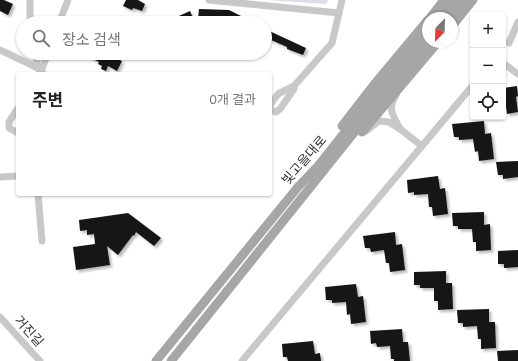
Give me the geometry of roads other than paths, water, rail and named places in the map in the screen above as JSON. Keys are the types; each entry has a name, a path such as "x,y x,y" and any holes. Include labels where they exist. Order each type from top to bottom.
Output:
{"main road":[{"path":"435,12 444,0"},
{"path":"445,12 454,0"},
{"path":"455,12 464,0"},
{"path":"458,19 473,0"},
{"path":"298,187 314,162 373,86 422,27"},
{"name":"빛고을대로","path":"156,361 298,187 318,166 380,88 422,39"},
{"name":"빛고을대로","path":"171,361 385,94 425,48"},
{"path":"306,194 328,173 433,48"}],"street":[{"path":"30,0 30,16"},
{"path":"62,16 68,0"},
{"path":"209,0 339,13"},
{"path":"272,103 278,94 294,86 332,43 342,0"},
{"path":"509,43 518,22"},
{"path":"0,50 16,59"},
{"path":"19,60 41,72"},
{"path":"37,60 41,72"},
{"path":"41,72 45,60"},
{"path":"506,65 518,74"},
{"path":"400,129 391,110 393,100 402,85"},
{"path":"272,110 276,112 280,109 294,89 294,86"},
{"path":"242,361 470,89"},
{"path":"16,111 9,122 9,128 16,132"},
{"path":"361,134 380,121 389,122 422,146"},
{"path":"0,177 16,176"},
{"path":"38,196 42,241"},
{"name":"거진길","path":"0,317 40,361"}]}
